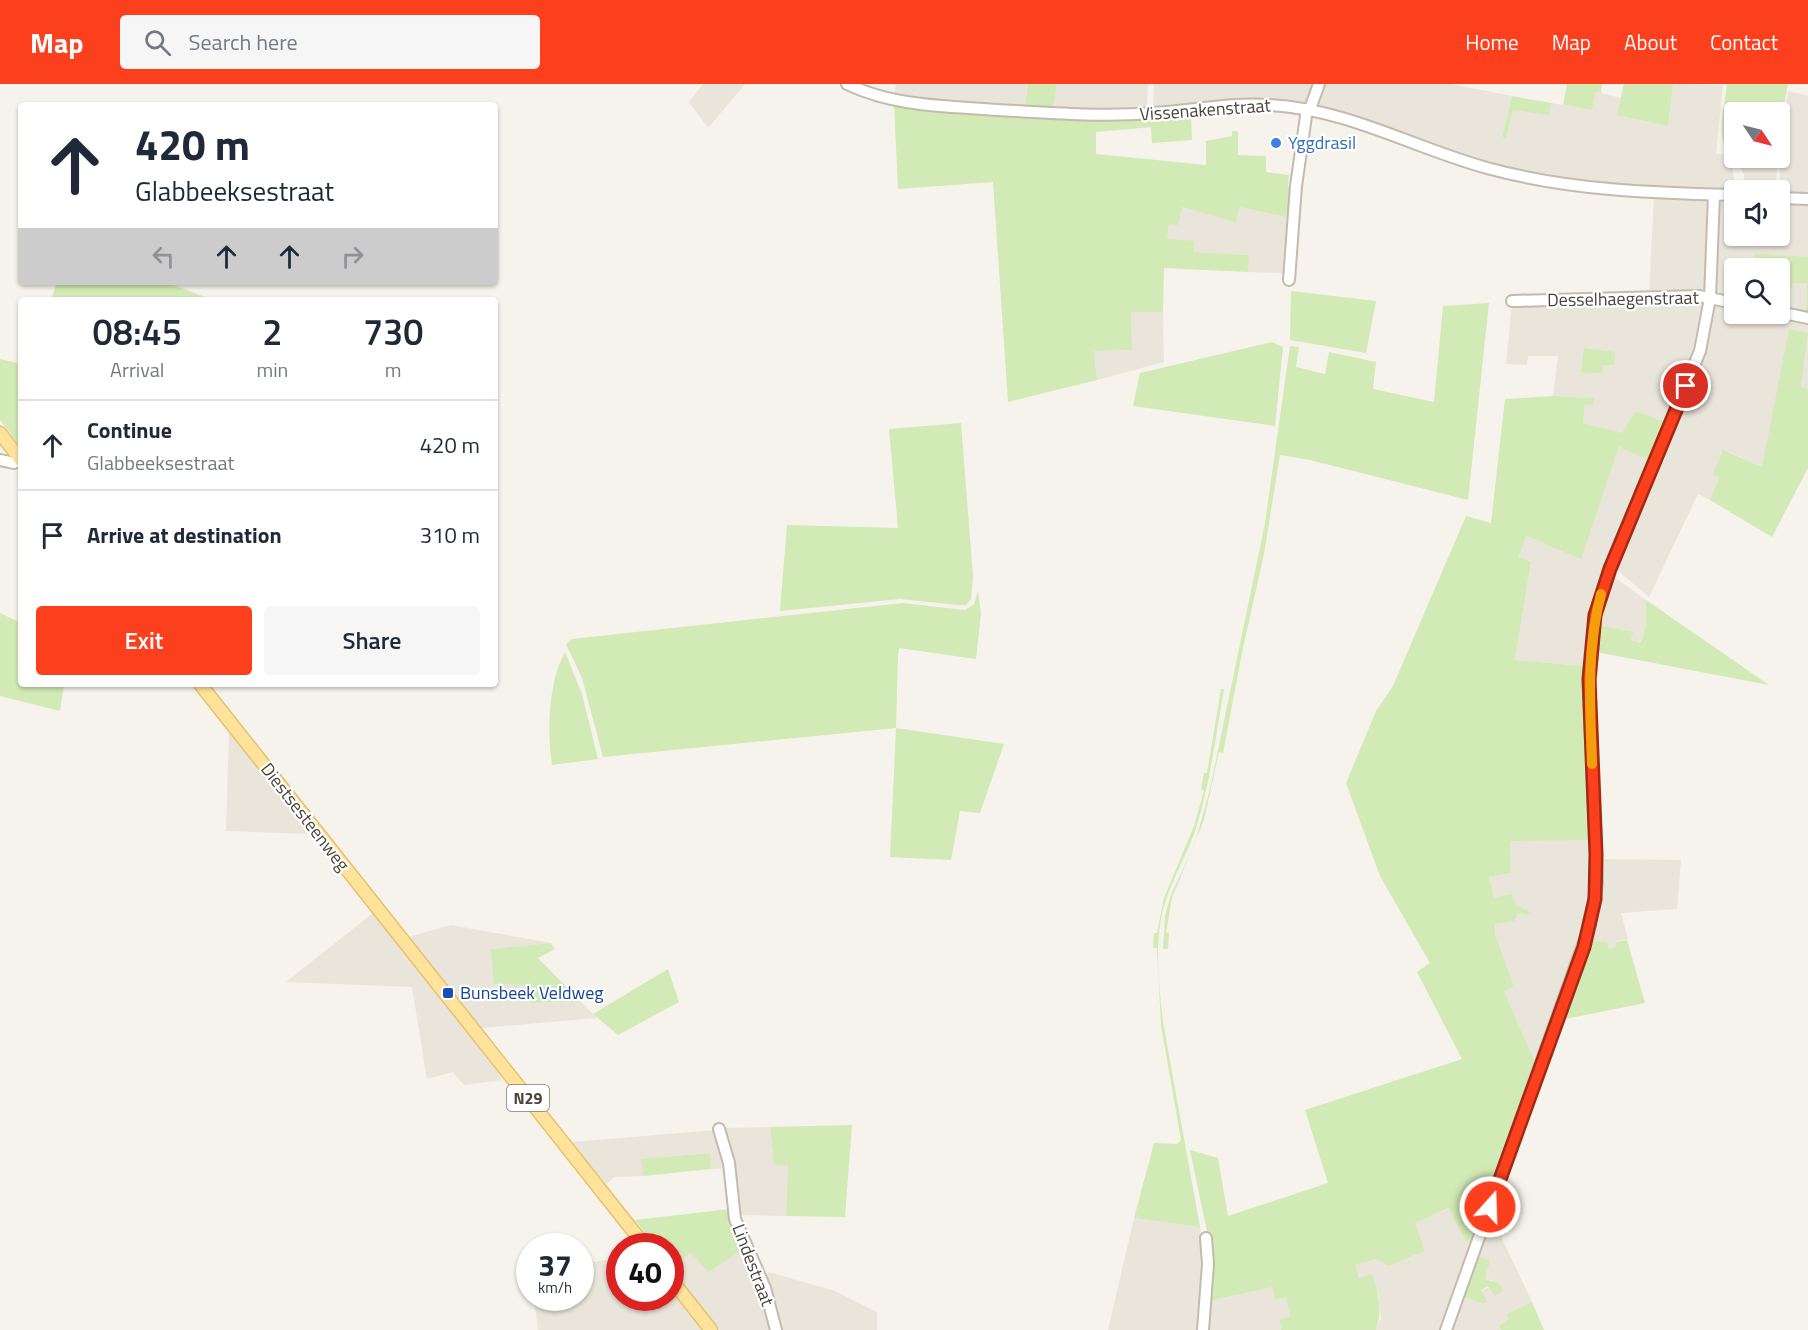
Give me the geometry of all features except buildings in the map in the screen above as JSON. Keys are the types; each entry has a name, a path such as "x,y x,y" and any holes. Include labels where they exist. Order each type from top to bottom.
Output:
{"main road":[{"path":"0,433 18,455"},
{"name":"Diestsesteenweg","path":"202,687 635,1233"},
{"path":"684,1296 711,1330"}],"street":[{"name":"Vissenakenstraat","path":"847,84 878,96 925,105 1062,114 1150,113 1251,104 1309,109 1349,119 1483,167 1537,180 1593,188 1724,195"},
{"path":"1289,280 1296,186 1309,109 1318,84"},
{"path":"1446,1330 1590,925 1597,882 1591,735 1592,636 1601,594 1693,369 1704,332 1710,298 1714,195"},
{"path":"1790,198 1808,199"},
{"name":"Desselhaegenstraat","path":"1512,301 1710,298 1724,301"},
{"path":"1790,314 1808,318"},
{"path":"0,460 14,463 18,461"},
{"name":"Lindestraat","path":"719,1129 729,1163 735,1219 765,1287 776,1330"},
{"path":"1203,1330 1209,1264 1206,1238"}],"shaded area":[{"path":"703,84 745,84 708,128 689,102"},
{"path":"896,84 1028,84 1025,107 935,102 894,95"},
{"path":"1057,84 1148,84 1147,111 1053,108"},
{"path":"1154,84 1317,84 1311,99 1303,103 1246,100 1153,110"},
{"path":"1320,84 1451,84 1512,96 1502,137 1506,138 1513,109 1549,115 1551,103 1592,110 1596,92 1621,98 1618,115 1668,126 1673,84 1723,85 1716,154 1724,155 1724,168 1733,168 1734,180 1724,180 1724,190 1649,188 1560,181 1484,165 1314,105"},
{"path":"1788,91 1808,96 1808,194 1790,193 1790,180 1780,180 1780,168 1790,168 1790,102 1786,102"},
{"path":"1741,168 1777,168 1776,180 1744,180"},
{"path":"1654,195 1708,200 1704,294 1649,297"},
{"path":"1724,200 1724,246 1790,246 1790,202 1808,203 1808,257 1755,253 1755,258 1724,258 1724,298 1714,296 1719,205"},
{"path":"1182,207 1236,221 1239,207 1290,218 1286,273 1248,272 1249,255 1194,252 1167,239 1169,223"},
{"path":"1792,283 1807,283 1806,316 1790,313 1790,288 1792,288"},
{"path":"1703,298 1692,356 1665,422 1636,411 1623,434 1583,423 1585,404 1594,398 1553,396 1558,356 1528,356 1527,365 1506,364 1512,304"},
{"path":"1715,303 1724,304 1724,324 1790,324 1790,318 1808,321 1808,333 1762,467 1729,452 1714,474 1719,476 1710,500 1698,494 1649,597 1616,569 1699,369"},
{"path":"1131,311 1163,312 1164,362 1097,380 1094,351 1132,350"},
{"path":"1808,333 1808,389 1801,388"},
{"path":"1619,447 1648,460 1607,561 1591,615 1583,666 1515,660 1531,562 1519,558 1525,536 1581,558"},
{"path":"1614,577 1646,600 1646,627 1639,643 1630,640 1632,632 1598,625"},
{"path":"229,732 309,834 226,831"},
{"path":"1510,840 1590,840 1590,899 1582,935 1536,1064 1504,991 1514,986 1495,934 1495,924 1513,921 1518,913 1527,910 1494,898 1489,877 1511,873"},
{"path":"1601,859 1681,860 1677,909 1621,913 1628,939 1616,942 1617,947 1609,949 1606,942 1592,941 1598,909"},
{"path":"373,913 499,1074 501,1080 464,1085 453,1072 427,1079 412,987 286,982"},
{"path":"451,925 551,943 491,949 530,985 530,1003 581,1002 597,1018 481,1028 408,937"},
{"path":"770,1127 774,1163 788,1164 786,1216 737,1215 722,1128"},
{"path":"717,1130 727,1168 711,1169 709,1153 642,1159 643,1176 614,1177 606,1184 571,1142"},
{"path":"1450,1208 1466,1241 1472,1240 1440,1330 1376,1330 1381,1318 1378,1293 1359,1278 1356,1265 1376,1259 1389,1266 1425,1251 1415,1223"},
{"path":"1134,1218 1200,1227 1205,1247 1200,1330 1108,1330"},
{"path":"1493,1219 1532,1302 1507,1314 1509,1319 1499,1326 1501,1330 1452,1330 1464,1297 1484,1304 1487,1300 1481,1291 1498,1283 1484,1278 1489,1260 1478,1259"},
{"path":"744,1248 760,1283 773,1330 720,1330 684,1285 684,1257 690,1251"},
{"path":"606,1260 606,1311 684,1311 684,1308 701,1330 538,1330 536,1311 594,1311 594,1262"},
{"path":"769,1272 835,1291 877,1312 877,1330 778,1330 764,1276"},
{"path":"1273,1287 1286,1297 1291,1318 1279,1319 1281,1330 1206,1330 1209,1301"}],"green space":[{"path":"1028,84 1057,84 1053,108 1025,107"},
{"path":"1567,84 1602,84 1601,93 1596,92 1592,110 1563,105"},
{"path":"1624,84 1673,84 1668,126 1617,115"},
{"path":"1727,84 1788,84 1785,102 1725,102"},
{"path":"1512,96 1551,103 1549,115 1513,110 1506,138 1502,137"},
{"path":"894,104 1118,120 1191,115 1192,140 1152,143 1151,127 1096,132 1096,154 1206,165 1206,141 1232,136 1232,131 1238,131 1238,155 1266,156 1266,172 1289,175 1288,187 1294,189 1290,218 1239,207 1236,222 1182,207 1178,225 1169,224 1167,239 1194,241 1194,252 1249,255 1248,272 1164,268 1163,312 1131,312 1132,350 1094,351 1097,380 1008,402 993,182 898,189"},
{"path":"1724,109 1724,145 1722,135"},
{"path":"1755,253 1808,257 1808,317 1806,316 1807,283 1792,283 1792,288 1790,288 1790,258 1755,258"},
{"path":"56,285 173,285 206,297 52,297"},
{"path":"1291,291 1376,301 1366,353 1290,340"},
{"path":"1489,303 1468,500 1310,460 1280,455 1264,554 1223,753 1219,752 1204,820 1196,840 1210,789 1265,523 1290,346 1299,347 1296,367 1325,374 1329,352 1376,362 1373,389 1434,402 1443,306"},
{"path":"1789,329 1808,333 1801,387 1808,389 1808,468 1772,537 1710,500 1719,477 1713,474 1723,450 1762,467"},
{"path":"1272,342 1283,347 1275,426 1133,406 1140,373"},
{"path":"1584,348 1615,352 1614,365 1603,365 1602,373 1581,372"},
{"path":"0,359 18,363 18,443 0,420"},
{"path":"1553,396 1594,398 1593,405 1585,404 1583,423 1622,433 1636,411 1665,422 1648,460 1619,447 1581,559 1526,536 1519,557 1531,562 1515,660 1583,666 1590,840 1510,841 1511,873 1489,877 1494,898 1511,894 1516,905 1530,912 1528,915 1518,913 1514,921 1495,924 1495,934 1514,986 1504,991 1536,1064 1472,1240 1466,1241 1449,1208 1415,1223 1425,1251 1389,1266 1376,1259 1356,1265 1359,1278 1372,1274 1379,1309 1376,1330 1281,1330 1279,1319 1290,1317 1286,1297 1275,1299 1273,1287 1209,1301 1210,1246 1190,1150 1218,1158 1228,1216 1328,1183 1305,1110 1462,1059 1417,972 1430,963 1380,876 1346,783 1376,711 1393,686 1466,516 1491,523 1505,399"},
{"path":"961,423 973,576 971,600 966,605 957,605 900,599 780,611 787,525 898,528 889,429"},
{"path":"978,591 981,614 976,659 899,648 896,728 603,757 582,678 566,644 572,639 903,603 965,610 974,604"},
{"path":"1646,600 1769,685 1596,652 1598,625 1633,632 1631,640 1640,643 1646,627"},
{"path":"0,613 18,622 18,687 64,687 60,711 0,696"},
{"path":"565,652 582,694 598,759 552,765 550,707 555,678"},
{"path":"1221,689 1224,689 1201,811 1193,837 1166,900 1159,929 1158,945 1163,1022 1200,1227 1134,1218 1154,1143 1177,1144 1181,1140 1161,1025 1157,948 1153,948 1154,933 1157,933 1164,898 1194,826 1204,791 1201,789 1204,773 1207,773"},
{"path":"896,728 1004,744 980,813 960,811 951,860 890,857"},
{"path":"1191,851 1172,898 1166,932 1169,933 1168,949 1163,949 1165,916 1170,897"},
{"path":"1627,940 1645,1003 1565,1019 1592,941 1607,942 1609,949 1616,947 1616,942"},
{"path":"551,943 555,949 538,958 581,1002 530,1003 530,985 494,984 491,949"},
{"path":"668,969 679,1002 618,1035 593,1014"},
{"path":"852,1125 845,1217 786,1216 788,1165 774,1164 770,1127"},
{"path":"710,1153 711,1169 643,1176 641,1159"},
{"path":"730,1209 744,1248 709,1272 690,1252 684,1258 684,1233 645,1233 635,1220"},
{"path":"1479,1257 1490,1260 1485,1279 1498,1283 1503,1290 1495,1296 1488,1286 1481,1290 1487,1301 1484,1304 1464,1297"},
{"path":"1532,1302 1544,1330 1501,1330 1499,1326 1509,1319 1507,1314"}],"slow traffic":[{"path":"1592,764 1590,667 1595,615 1601,594"}],"place":[{"name":"Yggdrasil","path":"1276,143"},
{"name":"Bunsbeek Veldweg","path":"448,993"}],"route":[{"path":"1490,1207 1584,947 1595,899 1597,882 1589,691 1595,615 1610,569 1686,386"}]}
